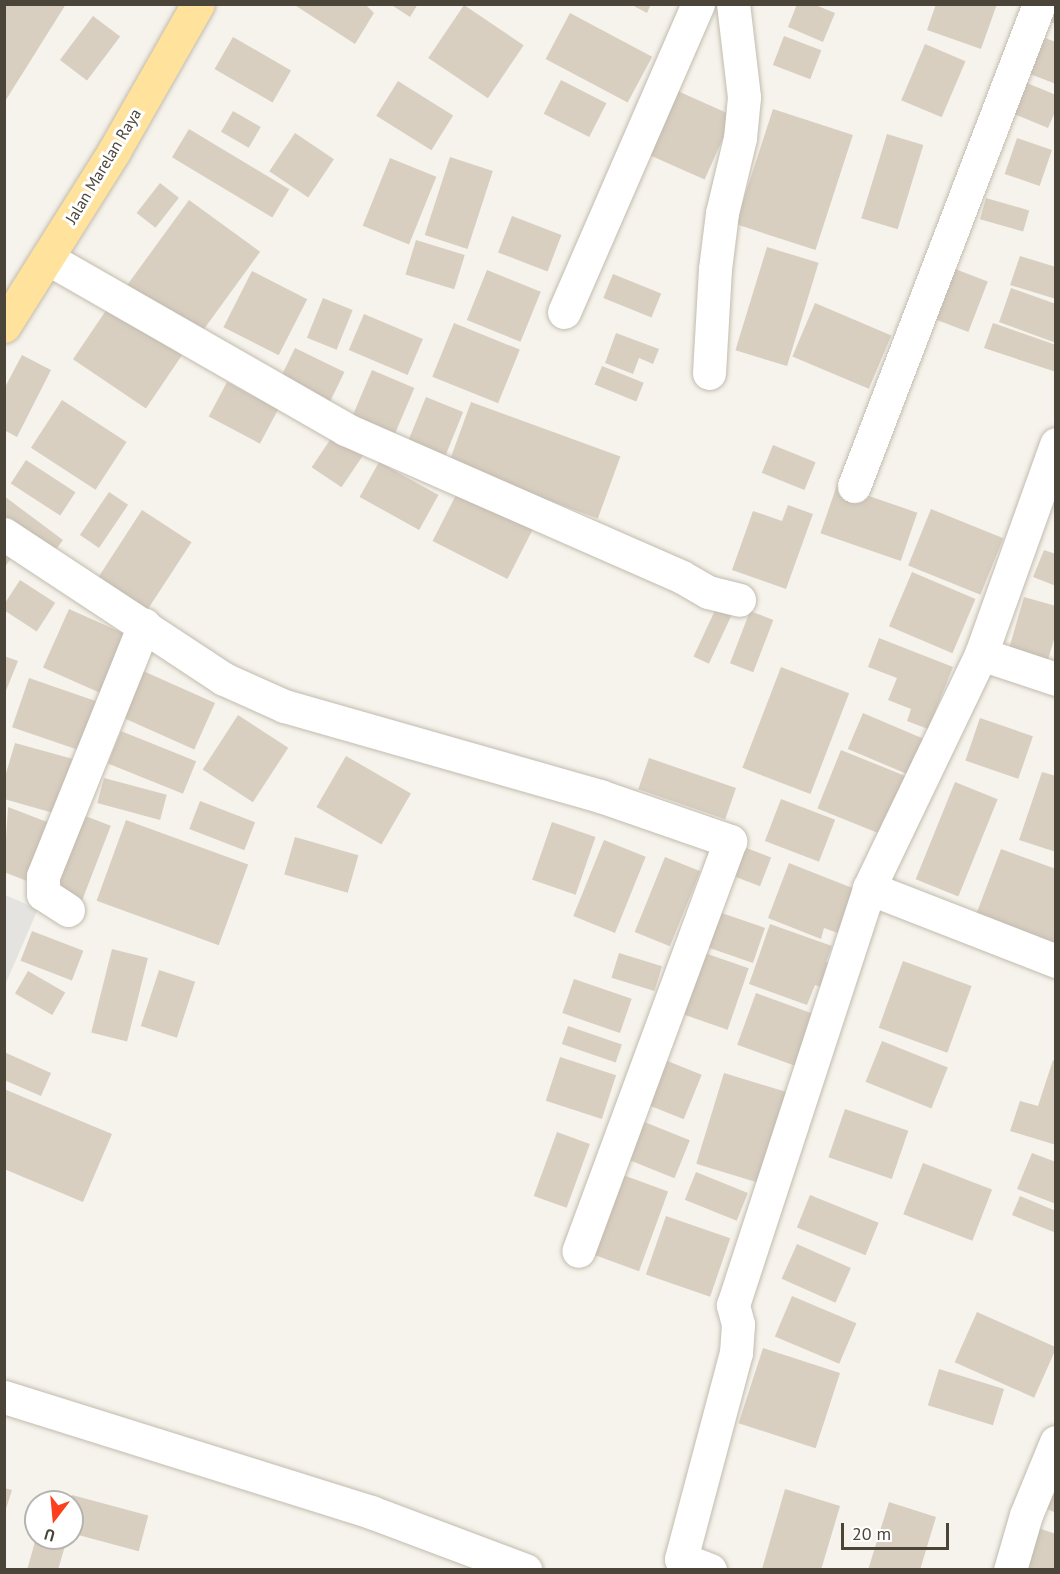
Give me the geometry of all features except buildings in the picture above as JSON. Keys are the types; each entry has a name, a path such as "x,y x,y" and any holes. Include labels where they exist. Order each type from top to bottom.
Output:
{"main road":[{"name":"Jalan Marelan Raya","path":"4,326 198,4"}],"street":[{"path":"564,312 698,4"},
{"path":"709,373 715,269 722,213 740,138 744,97 733,4"},
{"path":"854,486 1039,4"},
{"path":"47,258 345,429 682,577 708,592 739,600"},
{"path":"689,1566 736,1353 738,1324 733,1305 869,888 981,654 1056,444"},
{"path":"4,534 224,679 284,706 600,796 730,841 578,1251"},
{"path":"68,910 43,894 43,876 144,625"},
{"path":"981,654 1056,680"},
{"path":"869,888 1056,961"},
{"path":"4,1397 371,1512 525,1569"},
{"path":"1010,1569 1026,1515 1056,1442"}],"shaded area":[{"path":"5,895 38,909 5,985"}]}
